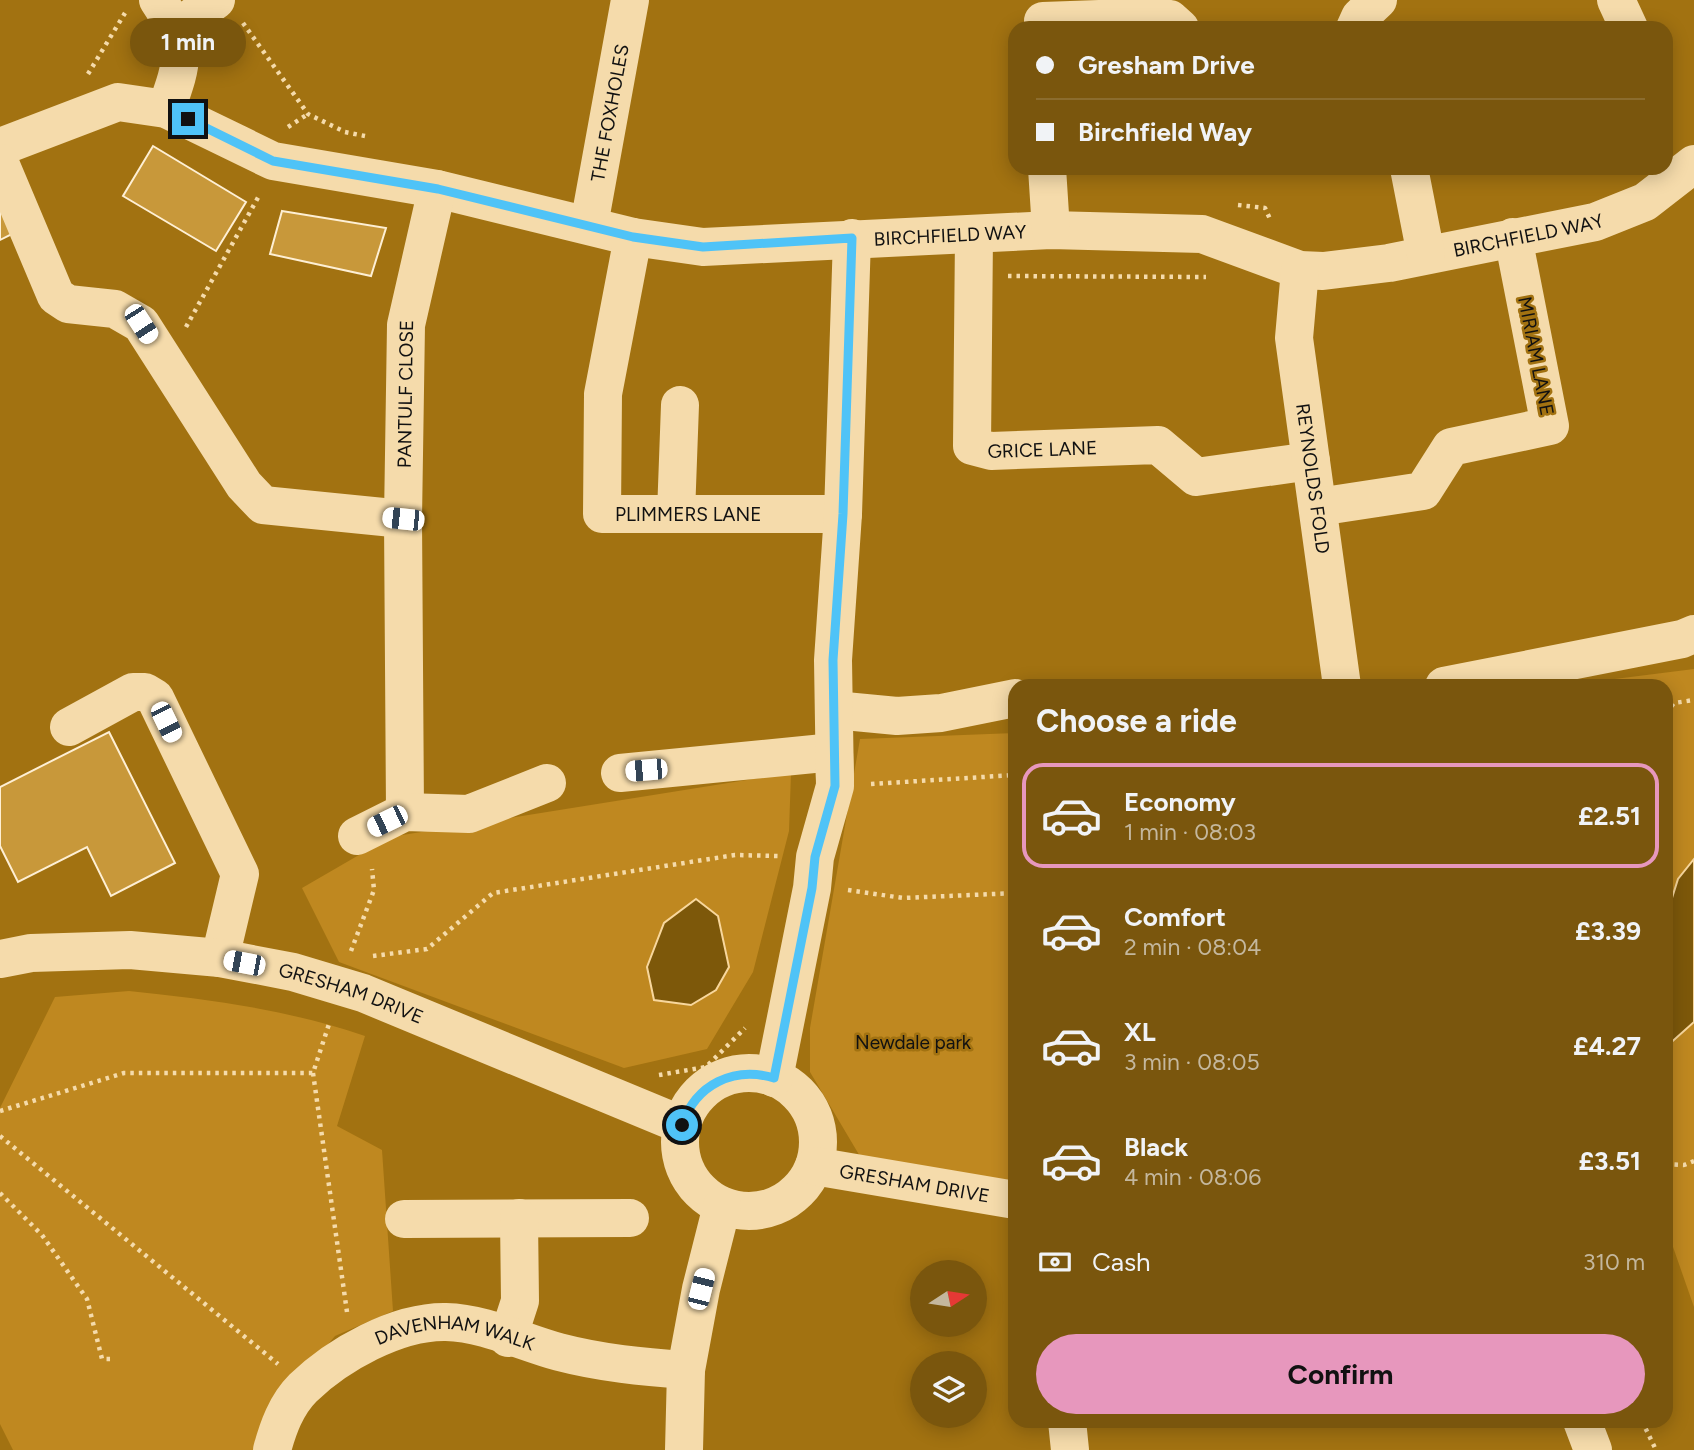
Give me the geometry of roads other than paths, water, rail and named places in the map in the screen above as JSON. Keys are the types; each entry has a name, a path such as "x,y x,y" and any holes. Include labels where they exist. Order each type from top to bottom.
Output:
{"street":[{"name":"THE FOXHOLES","path":"589,225 630,0"},
{"path":"1359,21 1378,0"},
{"path":"1616,0 1626,21"},
{"path":"166,108 181,69 154,13 226,6"},
{"path":"1043,16 1155,17 1172,21"},
{"name":"BIRCHFIELD WAY","path":"0,147 118,102 166,108 273,161 438,189 633,237 703,247 1051,230 1202,234 1300,270 1362,266 1595,222 1645,202 1694,164"},
{"path":"0,163 56,296 68,304 115,309 141,324 244,485 263,505 403,519"},
{"path":"1047,175 1051,230"},
{"path":"1410,175 1426,255"},
{"name":"PANTULF CLOSE","path":"405,812 403,519 406,325 438,189"},
{"name":"GRICE LANE","path":"974,234 972,446 991,451 1158,445 1196,477 1311,461"},
{"name":"PLIMMERS LANE","path":"633,237 603,394 602,514 843,514"},
{"name":"MIRIAM LANE","path":"1318,507 1423,491 1451,447 1550,426 1513,237"},
{"path":"774,1078 814,873 835,786 833,660 843,514 852,238"},
{"name":"REYNOLDS FOLD","path":"1300,270 1294,338 1341,679"},
{"path":"676,514 680,405"},
{"path":"1479,679 1682,639 1694,634"},
{"path":"69,727 134,692 145,692 155,698 240,874 220,958"},
{"path":"834,710 908,715 941,713 1008,699"},
{"path":"620,773 834,752 835,786"},
{"path":"363,833 405,812 469,814 547,783"},
{"name":"GRESHAM DRIVE","path":"0,959 31,953 130,950 220,958 293,972 345,973 682,1125 694,1100 718,1080 736,1074 760,1074 774,1078 803,1099 812,1114 818,1140 814,1166 805,1181 778,1205 755,1211 722,1206"},
{"path":"682,1125 681,1156 690,1180 705,1196 722,1206 701,1289 686,1370 684,1450"},
{"name":"GRESHAM DRIVE","path":"814,1166 1008,1199"},
{"path":"508,1338 520,1301 519,1218"},
{"path":"404,1219 630,1218"},
{"name":"DAVENHAM WALK","path":"272,1450 280,1423 306,1386 339,1359 359,1348 420,1325 445,1322 481,1326 508,1338 591,1360 637,1367 686,1370"},
{"path":"1068,1428 1070,1450"},
{"path":"1585,1428 1593,1450"}],"park label":[{"name":"Newdale park","path":"913,1042"}]}
